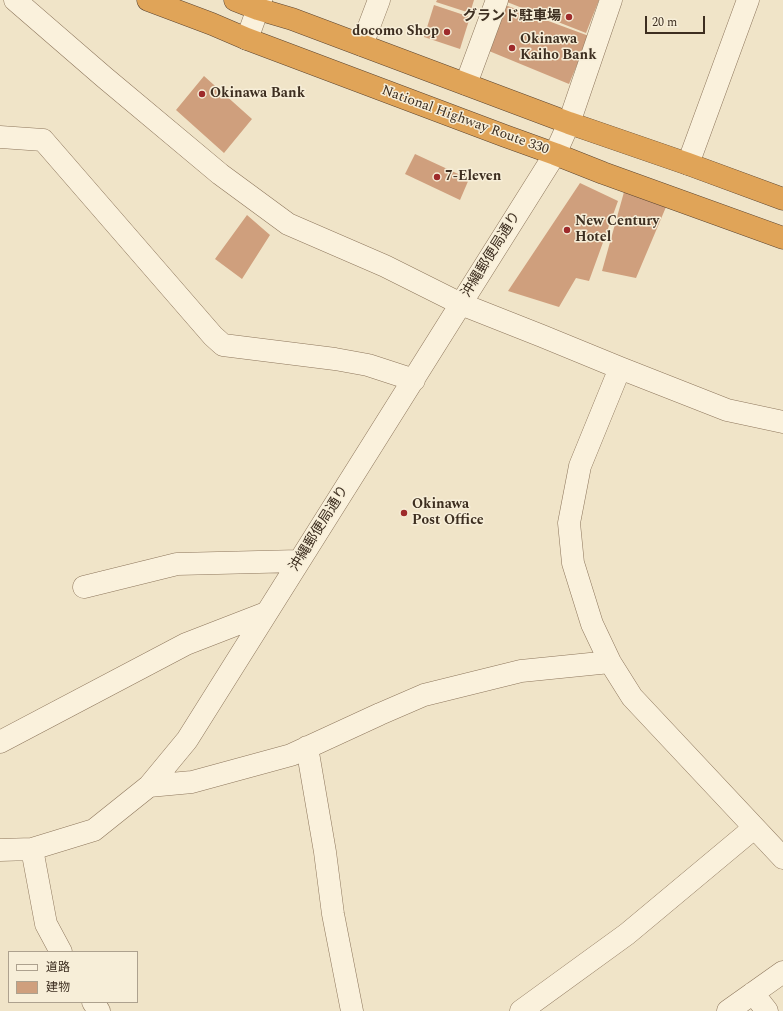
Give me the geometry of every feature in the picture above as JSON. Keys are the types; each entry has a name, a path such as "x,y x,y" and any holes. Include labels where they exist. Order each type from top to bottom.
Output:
{"highway":[{"name":"National Highway Route 330","path":"148,0 504,136 783,238"},
{"path":"235,0 259,4 292,19 569,124 783,198"}],"street":[{"path":"15,0 220,174 288,224 385,266 461,304 620,368 728,410 783,422"},
{"path":"362,45 379,0"},
{"path":"466,84 498,0"},
{"name":"沖縄郵便局通り","path":"0,850 32,849 94,830 149,786 187,740 555,154 569,124 611,0"},
{"path":"688,164 748,0"},
{"path":"247,39 259,4"},
{"path":"0,137 43,140 213,336 223,345 335,359 368,365 414,380"},
{"path":"620,368 580,466 569,523 573,562 592,624 610,662 632,697 783,858"},
{"path":"84,587 177,564 299,561"},
{"path":"0,742 186,644 266,613"},
{"path":"149,786 192,782 291,755 424,695 521,671 610,662"},
{"path":"307,747 325,852 333,914 352,1011"},
{"path":"521,1011 627,934 754,828"},
{"path":"32,849 46,924 60,951"},
{"path":"728,1011 783,972"},
{"path":"752,993 767,1011"}],"building":[{"path":"437,0 474,0 470,13 436,2"},
{"name":"グランド駐車場","path":"507,0 599,0 586,33 507,2"},
{"path":"434,5 470,17 460,49 424,37"},
{"path":"505,5 589,36 569,84 489,51"},
{"path":"204,76 252,119 224,153 176,110"},
{"name":"7-Eleven","path":"415,154 469,179 460,200 405,174"},
{"path":"580,183 618,201 589,281 576,278 559,307 508,291"},
{"path":"624,192 666,207 636,278 602,271"},
{"path":"247,215 270,235 242,279 215,259"}],"place":[{"name":"グランド駐車場","path":"569,17"},
{"name":"docomo Shop","path":"447,32"},
{"name":"Okinawa Kaiho Bank","path":"512,48"},
{"name":"Okinawa Bank","path":"202,94"},
{"name":"7-Eleven","path":"437,177"},
{"name":"New Century Hotel","path":"567,230"},
{"name":"Okinawa Post Office","path":"404,513"}]}
